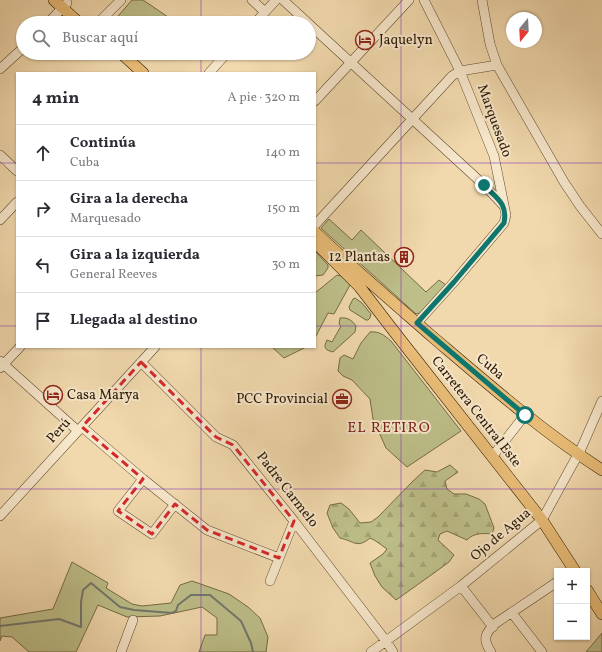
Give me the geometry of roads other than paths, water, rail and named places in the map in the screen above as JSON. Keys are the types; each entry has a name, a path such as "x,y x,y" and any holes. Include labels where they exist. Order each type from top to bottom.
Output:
{"main road":[{"path":"54,0 65,4 80,16"},
{"path":"65,4 74,16"},
{"path":"122,60 139,72"},
{"path":"128,60 139,72"},
{"name":"Cuba","path":"316,233 382,293 525,415 602,470"},
{"name":"Carretera Central Este","path":"316,243 339,264 373,302 542,520 572,568"},
{"path":"373,302 382,293"},
{"path":"382,315 393,302"},
{"path":"590,595 602,614"}],"street":[{"path":"105,16 121,0"},
{"path":"252,0 265,12"},
{"path":"261,16 276,0"},
{"path":"283,0 300,16"},
{"name":"Marquesado","path":"417,323 504,223 506,214 494,156 460,71 424,0"},
{"path":"482,0 490,44 497,65 564,182 580,206 602,234"},
{"path":"316,100 405,1"},
{"path":"54,16 65,4"},
{"path":"316,31 484,185 504,206"},
{"path":"0,69 16,54"},
{"path":"210,72 221,60"},
{"path":"316,224 452,76 460,71 497,65"},
{"path":"0,155 16,170"},
{"path":"0,220 16,203"},
{"path":"19,348 1,364 80,429 207,530 279,558"},
{"name":"Perú","path":"0,516 154,348"},
{"name":"Padre Carmelo","path":"141,362 216,437 233,446 294,521 393,652"},
{"name":"Ojo de Agua","path":"371,652 461,586 542,520 578,454 602,402"},
{"path":"492,457 525,415"},
{"path":"143,479 118,511 152,534 175,504"},
{"path":"270,581 294,521"},
{"path":"491,652 486,643 488,631 554,584"},
{"path":"461,586 493,627"},
{"path":"512,613 542,652"},
{"path":"121,652 133,620"}],"waterway":[{"path":"0,626 59,619 81,627 81,602 83,590 91,583 120,607 134,610 172,613 176,611 178,605 191,595 210,595 241,621 251,643 253,652"}],"place":[{"name":"Jaquelyn","path":"365,40"},
{"name":"12 Plantas","path":"404,257"},
{"name":"Casa Marya","path":"53,395"},
{"name":"PCC Provincial","path":"342,399"}],"district":[{"name":"EL RETIRO","path":"389,428"}]}
